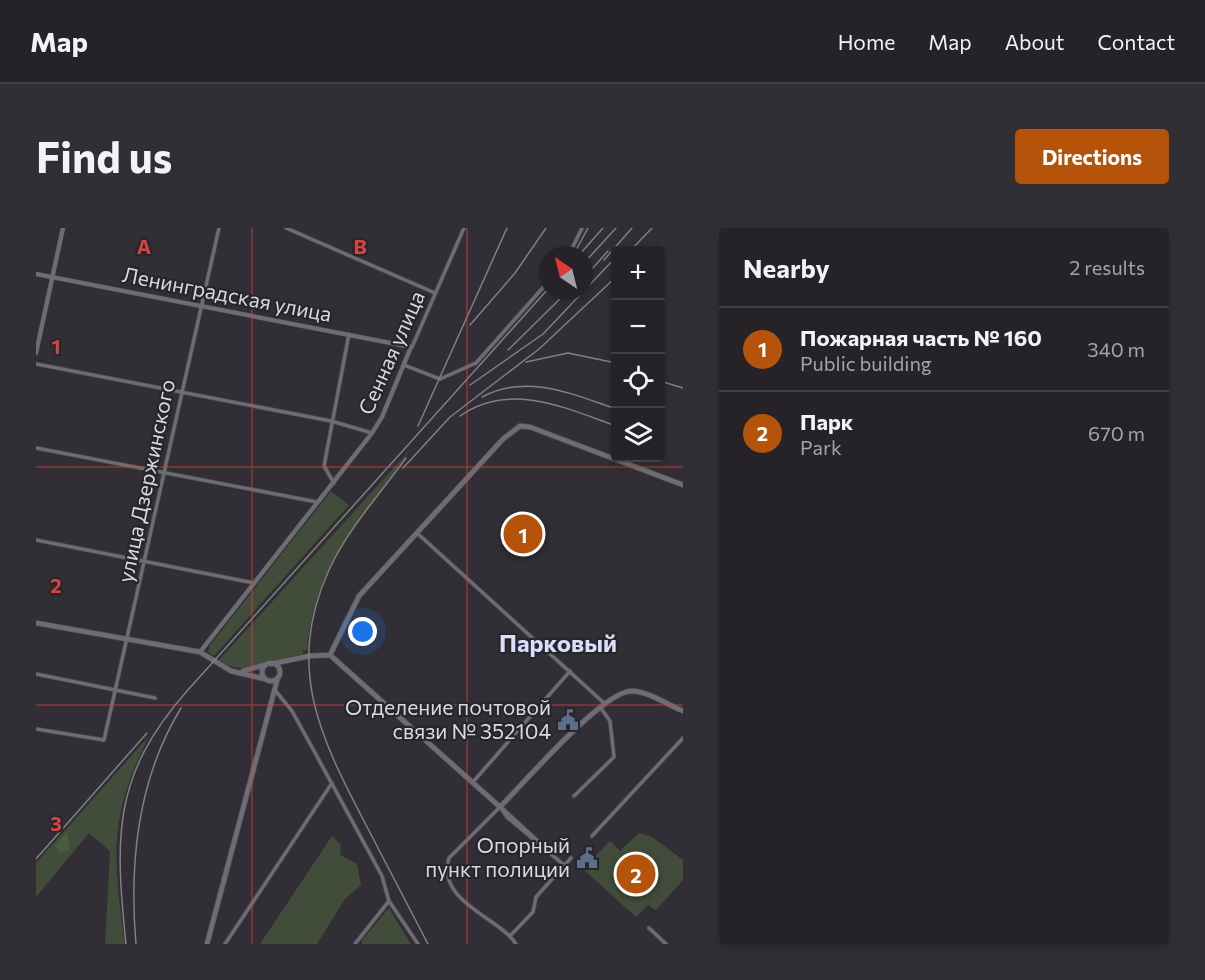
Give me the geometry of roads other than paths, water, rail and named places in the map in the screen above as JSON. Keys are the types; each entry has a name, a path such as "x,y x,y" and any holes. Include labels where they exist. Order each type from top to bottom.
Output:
{"main road":[{"path":"330,655 359,596 503,439 520,426 530,427 683,485"},
{"path":"36,623 200,652 224,668 267,680 279,676"},
{"path":"241,672 288,660 330,655 500,807 602,705 629,691 639,692 683,711"},
{"path":"207,944 273,688 288,660"},
{"path":"270,664 278,667 279,676"},
{"path":"270,664 263,670 273,688"}],"street":[{"path":"36,353 63,228"},
{"name":"улица Дзержинского","path":"36,729 104,740 219,228"},
{"path":"286,228 435,293"},
{"name":"Сенная улица","path":"200,652 320,502 382,417 464,228"},
{"path":"573,246 582,228"},
{"name":"Ленинградская улица","path":"36,274 411,347"},
{"path":"404,365 440,379 476,363 539,292"},
{"path":"334,483 324,466 349,334"},
{"path":"36,364 331,421 372,433"},
{"path":"36,448 320,502"},
{"path":"417,533 570,671 602,705 610,721 614,757 574,796"},
{"path":"36,540 144,563 164,563 256,583"},
{"path":"472,783 570,671"},
{"path":"36,674 155,698"},
{"path":"273,688 292,711 382,876 389,901 418,944"},
{"path":"592,836 683,738"},
{"path":"225,944 332,783"},
{"path":"516,944 510,936 468,906 457,894 448,872 449,858 500,807 519,821 564,865"},
{"path":"510,936 533,912 536,897 571,858"},
{"path":"357,944 358,939 389,901"},
{"path":"649,928 666,944"}],"railway":[{"path":"418,426 507,228"},
{"path":"470,325 515,273 546,228"},
{"path":"578,246 588,228"},
{"path":"587,246 603,228"},
{"path":"593,253 616,228"},
{"path":"604,260 632,228"},
{"path":"635,246 652,228"},
{"path":"593,268 608,251"},
{"path":"470,385 543,334 611,262"},
{"path":"403,468 450,417 539,349 611,282"},
{"path":"126,944 120,871 124,809 132,780 144,751 162,722 187,691 539,299"},
{"path":"508,350 559,300"},
{"path":"526,362 568,353 611,362"},
{"path":"665,383 683,388"},
{"path":"482,397 499,390 533,386 566,392 613,408"},
{"path":"460,416 479,406 498,400 518,399 558,406 611,424"},
{"path":"406,458 354,526 329,570 316,605 310,638 309,670 322,731 334,761 428,944"},
{"path":"136,944 134,883 139,823 154,764 181,708"},
{"path":"36,859 147,733"}],"place":[{"name":"Пожарная часть № 160","path":"523,534"},
{"name":"Отделение почтовой связи № 352104","path":"568,720"},
{"name":"Опорный пункт полиции","path":"587,858"},
{"name":"Парк","path":"636,874"}],"district":[{"name":"Парковый","path":"558,644"}]}
